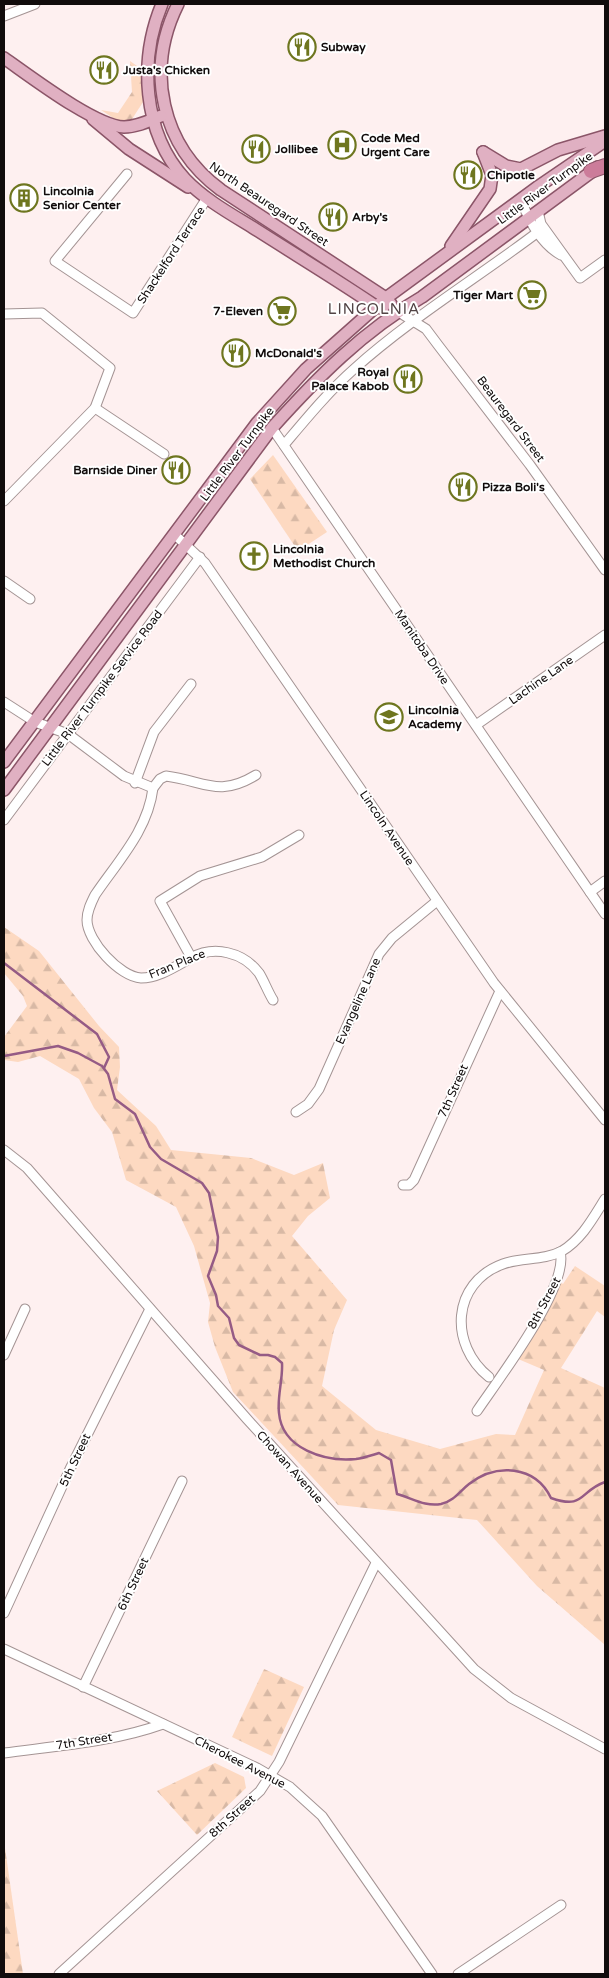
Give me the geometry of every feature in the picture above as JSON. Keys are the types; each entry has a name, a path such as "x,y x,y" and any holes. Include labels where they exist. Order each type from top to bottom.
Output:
{"highway":[{"path":"591,172 605,166"}],"main road":[{"path":"162,4 152,32 146,68 154,119 174,163 186,180 207,198"},
{"name":"North Beauregard Street","path":"178,4 167,29 160,63 161,81 168,114 181,148 202,176 386,298 397,311"},
{"path":"4,58 87,112 108,123 124,127 168,114"},
{"path":"87,112 111,136 377,307"},
{"path":"442,258 490,188 492,175 483,152 506,166 521,169 558,150 605,136"},
{"name":"Little River Turnpike","path":"4,762 257,423 287,388 326,350 386,298 605,141"},
{"name":"Little River Turnpike","path":"4,790 272,428 336,361 397,311 422,297 605,162"},
{"name":"Beauregard Street","path":"377,307 397,311"}],"street":[{"path":"4,16 36,4"},
{"name":"Shackelford Terrace","path":"128,174 55,261 133,313 207,198"},
{"path":"521,200 580,278 605,260"},
{"path":"533,214 538,232 552,250 562,255"},
{"path":"284,445 307,417 355,368 414,322 538,232"},
{"name":"Beauregard Street","path":"397,311 426,330 438,344 530,465 605,570"},
{"path":"4,314 42,313 110,368 95,408 4,501"},
{"path":"95,408 164,454"},
{"name":"Manitoba Drive","path":"272,428 605,914"},
{"name":"Lincoln Avenue","path":"174,534 200,557 266,649 500,991 605,1120"},
{"name":"Little River Turnpike Service Road","path":"4,820 200,557"},
{"path":"4,581 30,599"},
{"name":"Lachine Lane","path":"476,725 605,636"},
{"path":"135,783 154,732 190,684"},
{"path":"4,702 35,722 51,726 68,734 135,783 153,788 160,779 166,776 210,787 224,788 241,785 256,775"},
{"name":"Fran Place","path":"153,788 151,806 143,825 89,906 87,922 94,939 113,964 128,974 141,978 155,976 173,969 191,957 211,951 235,954 260,974 273,1000"},
{"path":"191,957 160,901 200,876 262,857 299,835"},
{"path":"590,892 605,881"},
{"name":"Evangeline Lane","path":"296,1112 308,1104 319,1089 379,954 392,938 437,901"},
{"name":"7th Street","path":"403,1185 410,1185 414,1180 500,991"},
{"name":"Chowan Avenue","path":"4,1150 27,1168 376,1563 456,1650 493,1686 527,1708 605,1749"},
{"path":"489,1377 472,1361 462,1338 461,1314 469,1292 480,1278 493,1268 504,1264 542,1258 560,1252 582,1233 605,1199"},
{"name":"8th Street","path":"477,1411 522,1344 556,1284 562,1266 560,1252"},
{"path":"4,1355 25,1309"},
{"name":"5th Street","path":"4,1612 70,1469 150,1309"},
{"name":"6th Street","path":"83,1687 182,1481"},
{"name":"8th Street","path":"59,1974 260,1791 271,1775 376,1563"},
{"name":"Cherokee Avenue","path":"4,1650 271,1775 301,1796 328,1824 432,1974"},
{"name":"7th Street","path":"4,1753 114,1737 144,1731 163,1724"},
{"path":"458,1974 561,1905"}],"green space":[{"path":"130,61 157,80 127,127 101,110 118,113 132,92"},
{"path":"273,455 327,532 298,551 250,479"},
{"path":"4,927 39,951 99,1026 119,1047 120,1067 117,1090 156,1126 171,1150 251,1158 294,1175 323,1163 330,1198 308,1216 292,1236 347,1300 334,1330 322,1386 376,1430 440,1449 496,1434 515,1435 544,1370 511,1356 559,1281 563,1284 575,1266 605,1286 605,1317 597,1311 561,1368 605,1388 605,1645 537,1586 477,1520 338,1505 233,1392 215,1347 208,1322 210,1303 194,1246 176,1207 126,1180 112,1132 94,1108 79,1079 40,1056 18,1062 4,1060 4,1037 27,1006 23,996 4,973"},
{"path":"264,1669 304,1687 272,1756 232,1737"},
{"path":"215,1763 244,1777 246,1788 197,1835 157,1791"},
{"path":"4,1841 23,1974 4,1974"}],"waterway":[{"path":"4,963 97,1034 109,1057 104,1068"},
{"path":"4,1056 58,1046 78,1053 102,1066 108,1074 115,1099 135,1114 150,1147 161,1159 202,1183 209,1193 218,1237 217,1251 208,1276 216,1295 218,1306 229,1318 234,1338 239,1345 260,1355 275,1357 282,1363 279,1413 282,1425 288,1436 297,1444 307,1451 331,1458 356,1459 379,1453 391,1460 397,1494 419,1502 435,1505 446,1503 480,1477 503,1470 525,1474 535,1479 544,1487 551,1498 570,1502 576,1501 590,1490 605,1482"}],"place":[{"name":"Subway","path":"302,47"},
{"name":"Justa's Chicken","path":"104,70"},
{"name":"Code Med Urgent Care","path":"342,145"},
{"name":"Jollibee","path":"256,149"},
{"name":"Chipotle","path":"468,175"},
{"name":"Lincolnia Senior Center","path":"24,198"},
{"name":"Arby's","path":"333,217"},
{"name":"Tiger Mart","path":"532,295"},
{"name":"7-Eleven","path":"282,311"},
{"name":"McDonald's","path":"236,353"},
{"name":"Royal Palace Kabob","path":"408,379"},
{"name":"Barnside Diner","path":"176,470"},
{"name":"Pizza Boli's","path":"463,487"},
{"name":"Lincolnia Methodist Church","path":"254,556"},
{"name":"Lincolnia Academy","path":"389,717"}],"district":[{"name":"LINCOLNIA","path":"374,309"}]}
